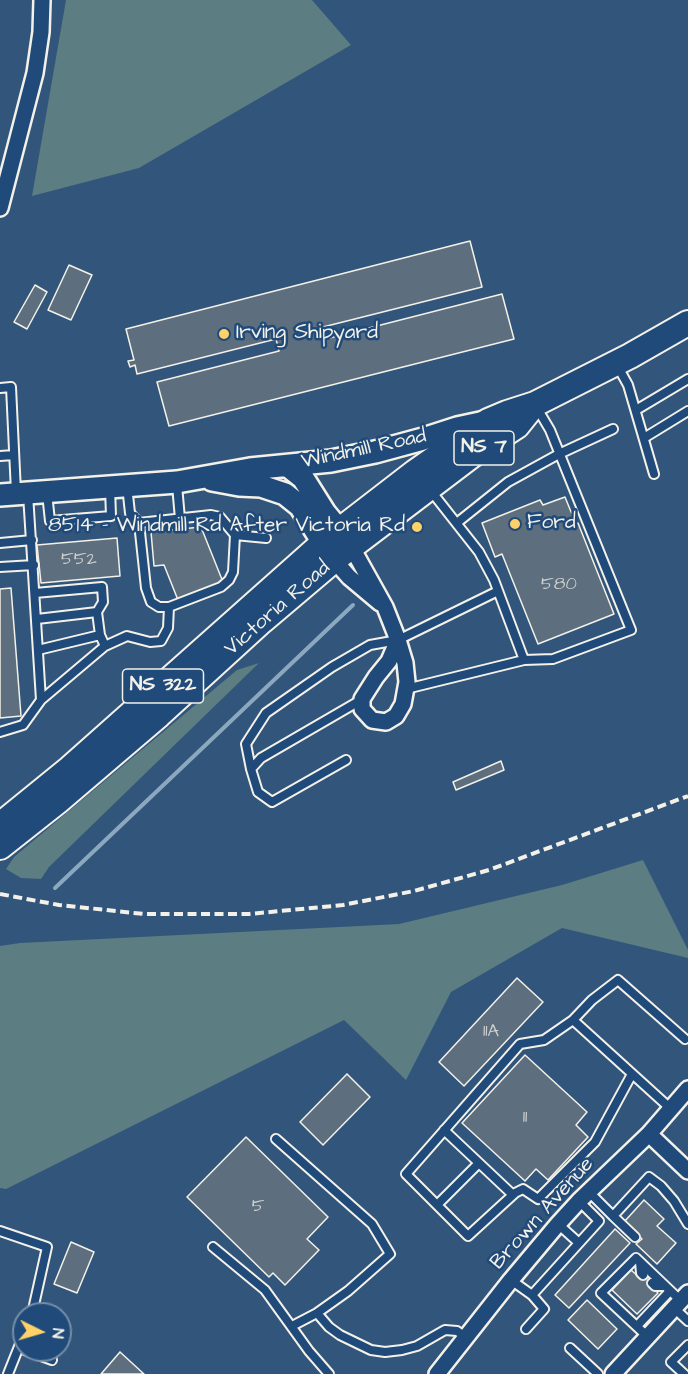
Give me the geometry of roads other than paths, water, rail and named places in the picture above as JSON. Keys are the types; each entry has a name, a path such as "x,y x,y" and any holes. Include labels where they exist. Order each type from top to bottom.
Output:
{"main road":[{"name":"Windmill Road","path":"23,493 187,480 250,469 331,461 366,454 488,421 535,404 688,323"},
{"name":"Victoria Road","path":"0,825 337,545 429,487 517,426 535,404"},
{"name":"Victoria Road","path":"0,848 127,742 415,472 488,421"},
{"path":"288,466 303,478 337,545"},
{"name":"Windmill Road","path":"187,480 261,486 285,494 300,506 337,545"}],"street":[{"path":"0,208 35,73 41,32 42,0"},
{"path":"337,545 349,577 385,607"},
{"path":"337,545 385,607 398,640 405,663 407,682 403,704 396,716 386,722 372,720 362,709 362,699 389,661 398,640"},
{"name":"Brown Avenue","path":"437,1374 558,1224 584,1196 650,1134 688,1089"},
{"path":"650,1134 688,1171"},
{"path":"613,1374 642,1331 676,1296"}],"lane":[{"path":"616,363 628,386 654,474"},
{"path":"636,410 688,379"},
{"path":"0,388 11,387 14,455 32,540 41,700"},
{"path":"406,689 524,660 553,659 631,630 550,430 535,404"},
{"path":"644,438 688,411"},
{"path":"458,522 508,482 559,454 613,429"},
{"path":"0,456 14,455"},
{"path":"180,519 187,480"},
{"path":"23,493 50,521 111,516 118,486"},
{"path":"118,486 130,513 139,523 146,588 151,602 159,607 169,607 220,587 229,580 233,572 235,535 220,517 212,515 139,523"},
{"path":"429,487 479,552 498,591 524,660"},
{"path":"235,535 266,538"},
{"path":"0,543 32,540"},
{"path":"0,567 34,565"},
{"path":"35,593 102,587 103,602 97,612 100,634 105,646"},
{"path":"346,760 272,802 258,792 246,744 266,713 332,667 370,645 398,640 498,591"},
{"path":"0,732 23,725 41,700 105,646 127,636 150,642 161,641 168,628 169,607"},
{"path":"37,619 97,612"},
{"path":"38,651 100,634"},
{"path":"251,769 261,758 362,699"},
{"path":"632,1074 595,1142 538,1198 523,1190 513,1195 468,1236 406,1174 520,1044 544,1040 573,1020 592,1000 618,980 685,1039"},
{"path":"573,1020 671,1109"},
{"path":"444,1130 513,1195"},
{"path":"276,1139 372,1224 390,1254 348,1291 317,1313 292,1326"},
{"path":"437,1205 479,1162"},
{"path":"613,1216 649,1177 661,1186 674,1201 688,1224"},
{"path":"584,1196 613,1216 634,1237"},
{"path":"532,1295 599,1221 584,1196"},
{"path":"558,1224 579,1243"},
{"path":"0,1231 47,1247 35,1302"},
{"path":"213,1247 265,1290 309,1352 329,1374"},
{"path":"642,1331 601,1293 636,1258 676,1296 688,1321"},
{"path":"640,1262 643,1275"},
{"path":"511,1280 532,1295 544,1309 526,1329"},
{"path":"652,1283 676,1296"},
{"path":"317,1313 329,1327 340,1335 371,1350 385,1352 417,1346 445,1330 457,1331 466,1337"},
{"path":"684,1374 671,1362 688,1345"},
{"path":"570,1348 598,1374"}],"waterway":[{"path":"55,888 353,605"}],"railway":[{"path":"0,894 59,905 144,914 249,914 343,905 414,891 489,870 688,796"}],"place":[{"name":"Irving Shipyard","path":"224,334"},
{"name":"Ford","path":"515,524"},
{"name":"8514 - Windmill Rd After Victoria Rd","path":"417,527"}]}
